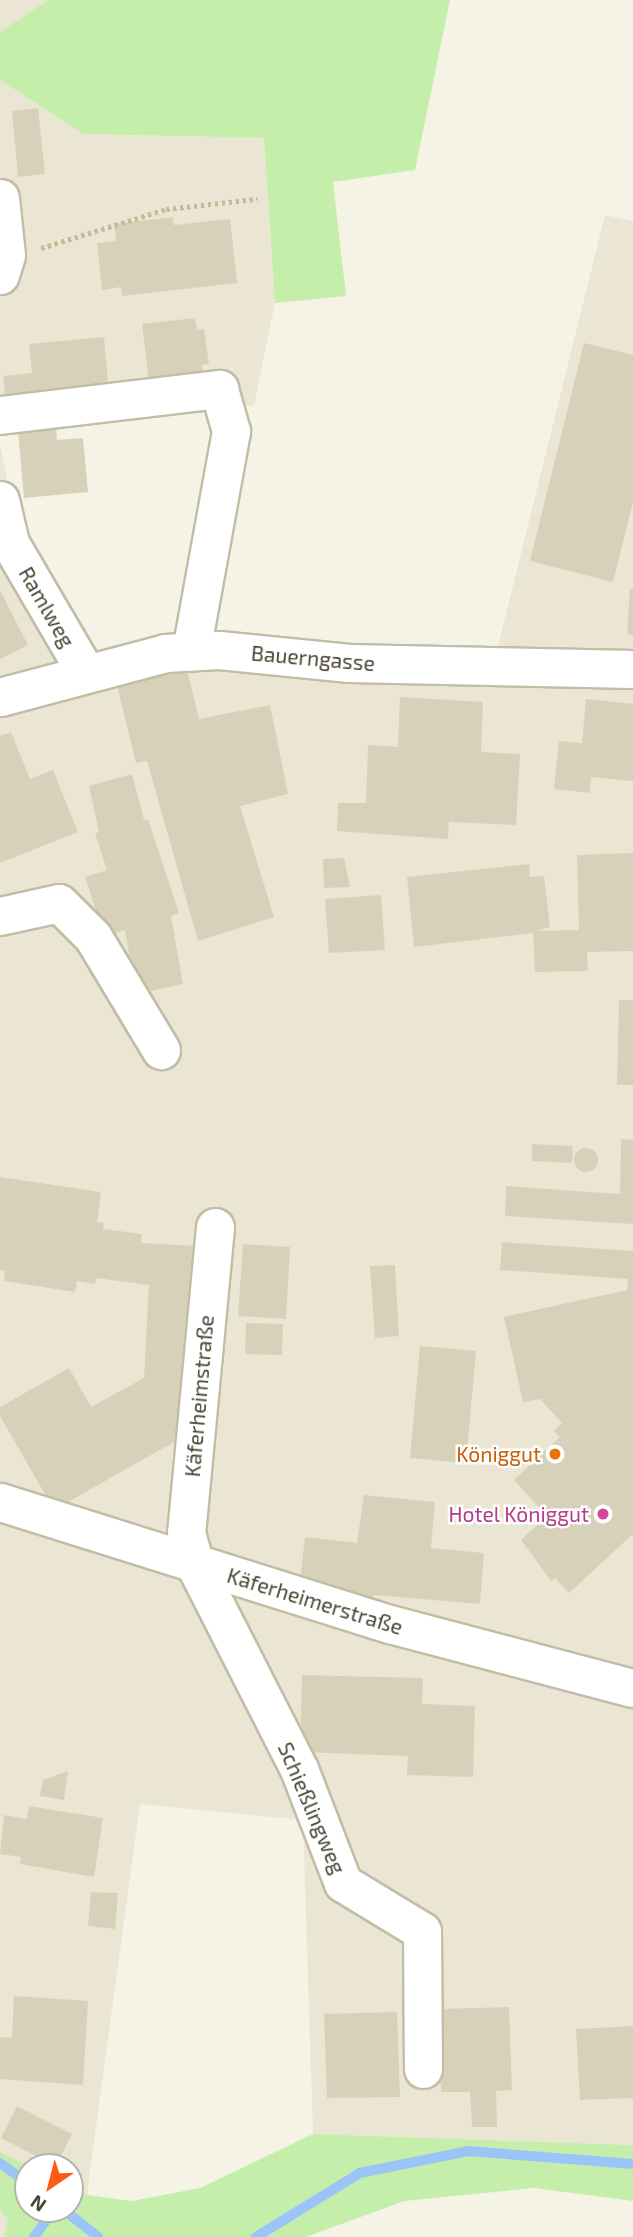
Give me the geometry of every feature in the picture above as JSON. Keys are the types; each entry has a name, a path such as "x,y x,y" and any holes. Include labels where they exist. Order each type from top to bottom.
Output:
{"street":[{"path":"0,198 3,265"},
{"path":"0,415 219,389 231,431 191,651"},
{"name":"Ramlweg","path":"0,500 10,543 86,673"},
{"name":"Bauerngasse","path":"0,697 165,653 191,651 219,650 348,663 633,669"},
{"path":"0,916 58,903 93,937 161,1050"},
{"name":"Käferheimstraße","path":"195,1565 186,1533 215,1227"},
{"name":"Käferheimerstraße","path":"0,1502 390,1624 633,1688"},
{"name":"Schießlingweg","path":"195,1565 299,1769 343,1883 422,1931 423,2069"}],"path":[{"path":"3,265 119,221 166,209 257,199"}],"shaded area":[{"path":"0,0 48,0 0,32"},
{"path":"0,80 83,134 264,138 275,303 254,405 0,425"},
{"path":"605,215 633,221 633,2145 313,2134 303,1820 140,1804 89,2178 85,2237 0,2237 0,446 21,544 86,659 207,635 496,654"}],"green space":[{"path":"48,0 450,0 415,170 333,182 346,296 275,303 264,138 83,134 0,80 0,32"},
{"path":"313,2134 633,2145 633,2201 534,2188 404,2201 306,2237 4,2237 8,2220 0,2209 0,2152 14,2159 14,2223 84,2223 84,2194 132,2201 200,2188"}],"building":[{"path":"38,108 45,174 18,177 12,111"},
{"path":"173,217 174,225 230,219 237,283 122,296 121,287 102,290 97,243 116,241 114,224"},
{"path":"195,318 197,330 204,329 209,364 202,365 203,377 149,383 142,324"},
{"path":"104,337 109,395 7,411 3,376 32,373 29,344"},
{"path":"584,343 633,355 633,502 613,582 530,561"},
{"path":"56,428 57,440 83,438 88,492 24,498 18,431"},
{"path":"630,589 633,589 633,635 627,634"},
{"path":"0,590 28,645 0,659"},
{"path":"185,661 199,719 270,705 288,794 240,806 274,917 198,941 147,761 136,763 115,677"},
{"path":"400,697 483,702 481,752 520,754 516,825 449,822 448,839 337,831 338,803 366,803 368,745 398,747"},
{"path":"586,699 633,704 633,781 591,777 590,793 554,789 559,741 582,743"},
{"path":"11,732 30,779 53,770 78,832 0,863 0,736"},
{"path":"132,774 144,820 148,819 179,913 171,916 183,984 136,994 125,930 105,937 85,877 107,870 95,833 99,832 89,786"},
{"path":"633,853 633,951 587,952 588,971 535,972 533,933 414,947 407,877 529,864 530,877 544,876 550,927 537,931 579,930 577,855"},
{"path":"344,858 350,887 324,888 323,859"},
{"path":"381,895 385,950 329,953 325,899"},
{"path":"619,1000 633,1000 633,1085 617,1085"},
{"path":"621,1139 633,1140 633,1224 505,1216 506,1186 620,1194"},
{"path":"532,1144 573,1146 572,1163 532,1161"},
{"path":"586,1148 594,1152 598,1160 594,1168 586,1172 578,1168 574,1160 578,1152"},
{"path":"0,1177 101,1192 97,1222 104,1223 103,1229 142,1234 141,1243 195,1246 189,1423 175,1433 179,1439 54,1510 0,1416 0,1407 69,1368 91,1407 144,1378 149,1285 96,1278 95,1284 77,1281 75,1292 4,1281 5,1271 0,1270"},
{"path":"502,1242 633,1251 633,1534 569,1593 555,1578 551,1581 521,1540 547,1516 514,1480 560,1437 554,1431 562,1423 540,1399 523,1402 504,1317 627,1290 628,1279 500,1270"},
{"path":"243,1244 290,1247 286,1319 238,1316"},
{"path":"395,1265 399,1336 375,1338 370,1266"},
{"path":"246,1323 283,1324 282,1355 245,1354"},
{"path":"420,1346 476,1351 466,1463 410,1458"},
{"path":"364,1495 435,1502 431,1548 484,1553 480,1604 374,1595 373,1599 299,1589 305,1537 357,1543"},
{"path":"302,1675 423,1678 422,1704 475,1706 473,1777 407,1775 408,1756 300,1752"},
{"path":"68,1771 64,1800 40,1796 43,1780"},
{"path":"29,1806 103,1818 94,1877 20,1864 21,1857 0,1854 4,1815 27,1819"},
{"path":"91,1892 118,1893 115,1929 88,1926"},
{"path":"14,1996 88,2001 83,2085 0,2079 0,2037 12,2038"},
{"path":"509,2007 512,2090 496,2091 497,2127 472,2127 470,2092 441,2092 438,2009"},
{"path":"397,2012 400,2097 327,2098 324,2014"},
{"path":"633,2026 633,2098 580,2100 576,2029"},
{"path":"17,2106 72,2134 62,2153 30,2153 1,2138"}],"waterway":[{"path":"256,2237 360,2173 468,2151 633,2164"},
{"path":"0,2163 14,2173"},
{"path":"34,2237 44,2223"},
{"path":"80,2223 98,2237"}],"place":[{"name":"Königgut","path":"555,1454"},
{"name":"Hotel Königgut","path":"603,1514"}]}
